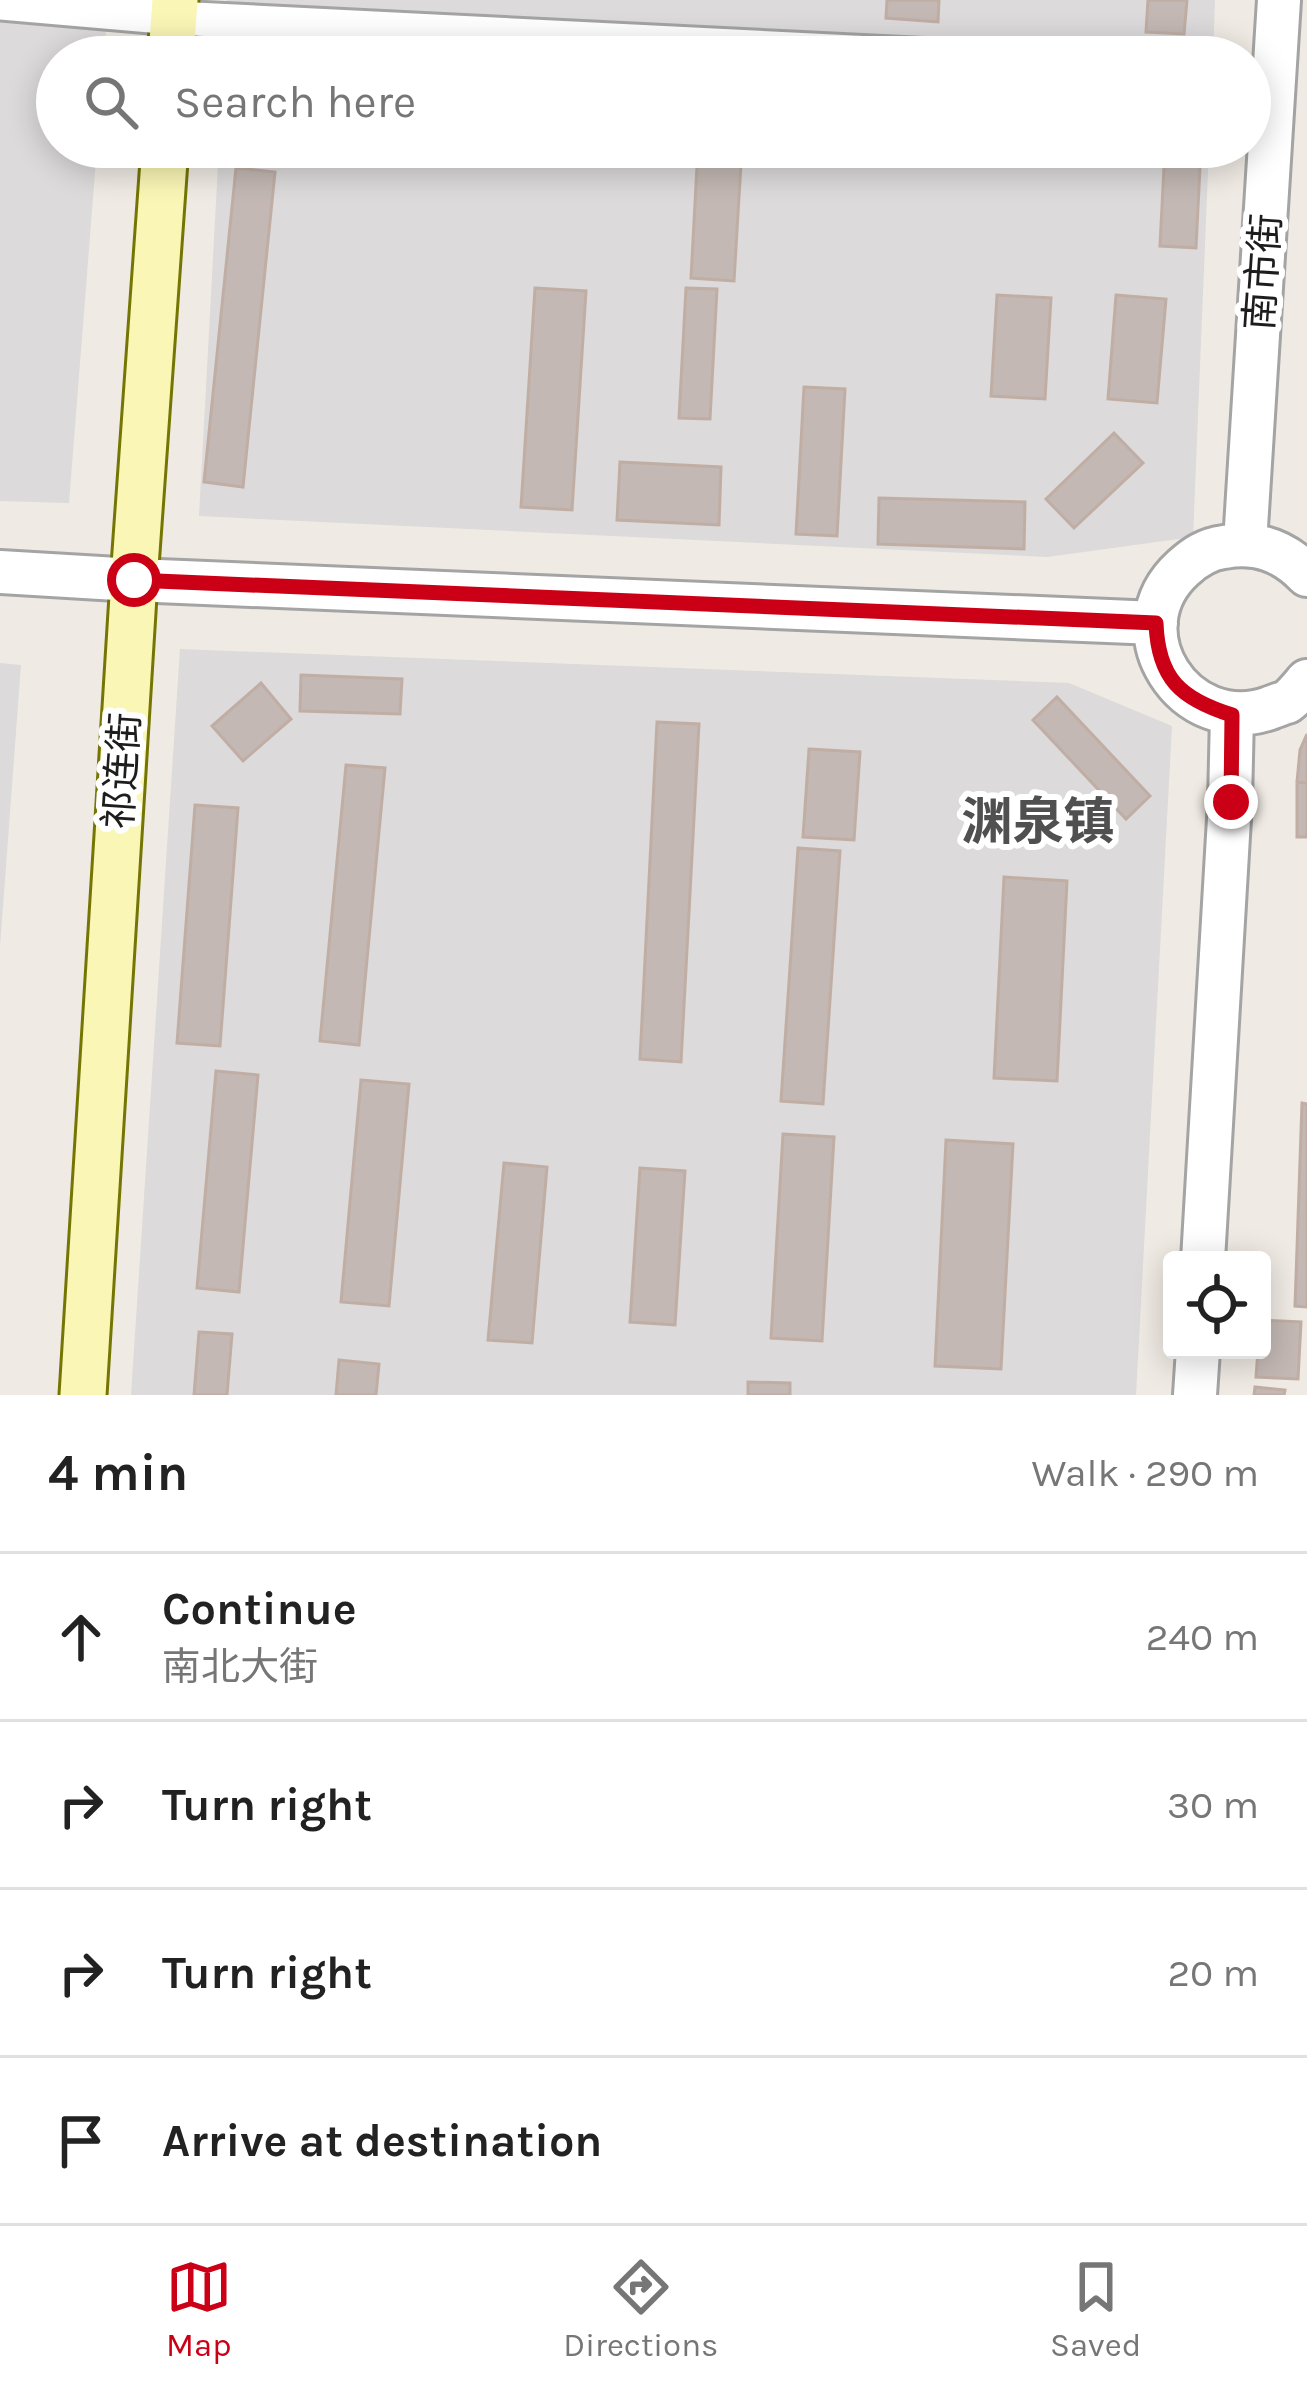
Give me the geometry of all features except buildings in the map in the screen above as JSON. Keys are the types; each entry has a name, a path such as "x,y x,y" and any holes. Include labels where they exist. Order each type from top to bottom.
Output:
{"main road":[{"name":"祁连街","path":"83,1395 163,168"}],"street":[{"name":"南市街","path":"1271,38 1279,0"},
{"path":"0,3 173,25 441,36"},
{"name":"南市街","path":"1245,543 1259,168"},
{"path":"1307,575 1295,562 1268,548 1245,543 1215,548 1196,556 1173,577 1156,623 1157,646 1168,674 1201,705 1250,715 1287,702 1307,682"},
{"path":"0,572 1156,623"},
{"path":"1204,1251 1231,802 1232,715"},
{"path":"1196,1395 1198,1359"}],"shaded area":[{"path":"0,0 108,0 105,36 36,36 36,168 95,168 69,503 0,501"},
{"path":"227,0 1215,0 1214,36 225,36"},
{"path":"218,168 1208,168 1193,537 1047,557 199,516"},
{"path":"180,649 1069,683 1172,726 1136,1395 131,1395"},
{"path":"0,663 21,665 0,946"}],"district":[{"name":"渊泉镇","path":"1038,822"}],"route":[{"path":"134,580 1156,623 1157,646 1178,688 1201,705 1232,715 1231,802"}]}
